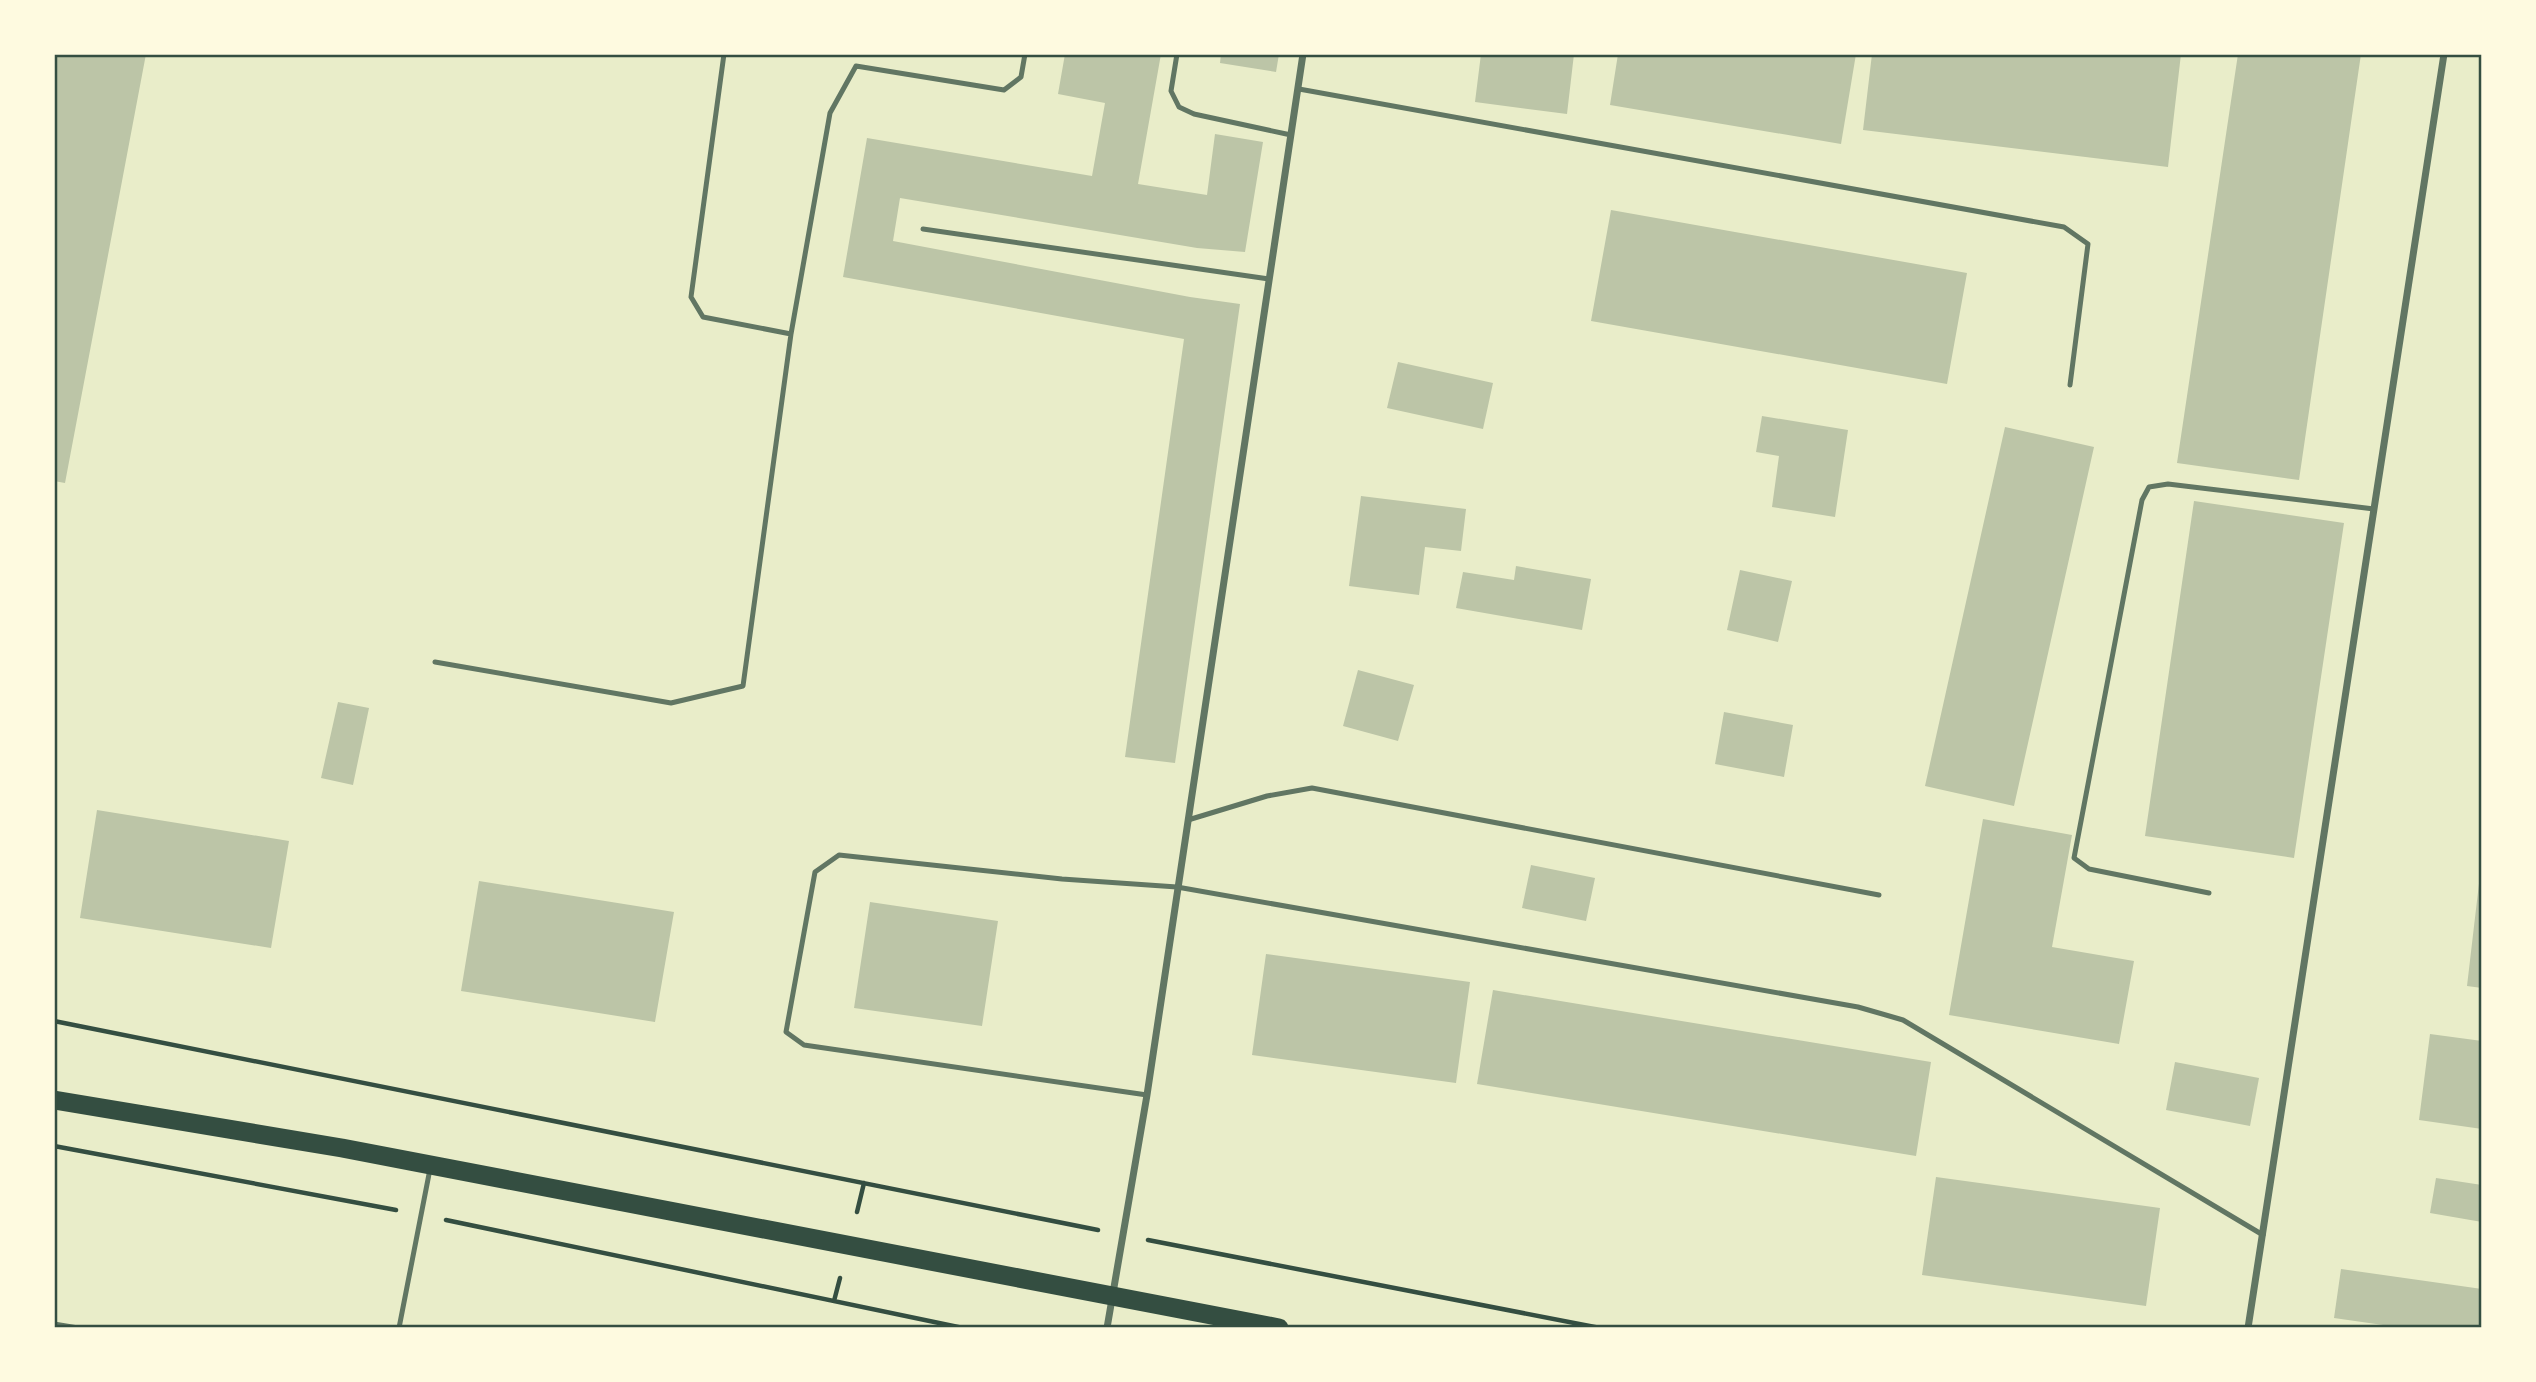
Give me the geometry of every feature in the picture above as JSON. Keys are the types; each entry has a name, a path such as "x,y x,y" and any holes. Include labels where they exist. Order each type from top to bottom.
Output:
{"highway":[{"path":"54,1100 431,1164 1279,1328"}],"street":[{"path":"1107,1328 1147,1096 1303,54"},
{"path":"2248,1328 2444,54"}],"lane":[{"path":"724,54 691,297 704,317 791,334"},
{"path":"435,662 671,703 743,686 791,334 830,113 856,66 1004,90 1021,77 1025,54"},
{"path":"1177,54 1171,91 1179,107 1194,114 1292,135"},
{"path":"1298,89 2064,227 2088,244 2070,385"},
{"path":"923,229 1269,279"},
{"path":"2209,893 2089,869 2074,858 2142,500 2148,487 2168,484 2374,509"},
{"path":"1188,820 1267,796 1312,788 1879,895"},
{"path":"1147,1096 804,1045 786,1032 815,872 839,855 1062,880 1177,887 1858,1007 1903,1020 2263,1235"},
{"path":"399,1328 431,1164"},
{"path":"54,1324 78,1328"}],"path":[{"path":"54,1021 1600,1328"},
{"path":"54,1146 421,1215 963,1328"}],"building":[{"path":"54,54 146,54 65,483 54,481"},
{"path":"1065,54 1161,54 1138,184 1207,195 1215,134 1263,142 1245,252 1197,248 900,198 893,241 1240,304 1175,763 1125,757 1184,339 843,277 867,138 1092,176 1105,103 1058,94"},
{"path":"1221,54 1279,54 1276,72 1220,63"},
{"path":"1481,54 1574,54 1567,114 1475,102"},
{"path":"1618,54 1856,54 1841,144 1610,105"},
{"path":"1872,54 2181,54 2168,167 1863,130"},
{"path":"2238,54 2361,54 2299,480 2177,463"},
{"path":"1611,210 1967,273 1947,384 1591,321"},
{"path":"1398,362 1493,383 1483,429 1387,408"},
{"path":"1762,416 1848,430 1835,517 1772,507 1779,456 1756,452"},
{"path":"2005,427 2094,447 2014,806 1925,786"},
{"path":"1361,496 1466,509 1461,551 1425,547 1419,595 1349,586"},
{"path":"2194,501 2344,523 2294,858 2145,836"},
{"path":"1516,566 1591,579 1582,630 1456,608 1463,572 1514,580"},
{"path":"1740,570 1792,581 1778,642 1727,630"},
{"path":"1358,670 1414,685 1398,741 1343,726"},
{"path":"338,702 369,708 353,785 321,778"},
{"path":"1724,712 1793,725 1784,777 1715,764"},
{"path":"97,810 289,841 271,948 80,918"},
{"path":"1983,819 2072,835 2052,947 2134,961 2119,1044 1949,1015"},
{"path":"1531,865 1595,878 1586,921 1522,908"},
{"path":"2482,875 2482,988 2467,986"},
{"path":"479,881 674,912 655,1022 461,991"},
{"path":"870,902 998,921 982,1026 854,1008"},
{"path":"1266,954 1470,982 1456,1083 1252,1055"},
{"path":"1493,990 1931,1062 1916,1156 1477,1084"},
{"path":"2430,1034 2482,1041 2482,1129 2419,1120"},
{"path":"2175,1062 2259,1078 2250,1126 2166,1110"},
{"path":"1936,1177 2160,1208 2146,1306 1922,1275"},
{"path":"2436,1178 2482,1185 2482,1222 2430,1213"},
{"path":"2341,1269 2482,1289 2482,1328 2404,1328 2334,1318"}]}
